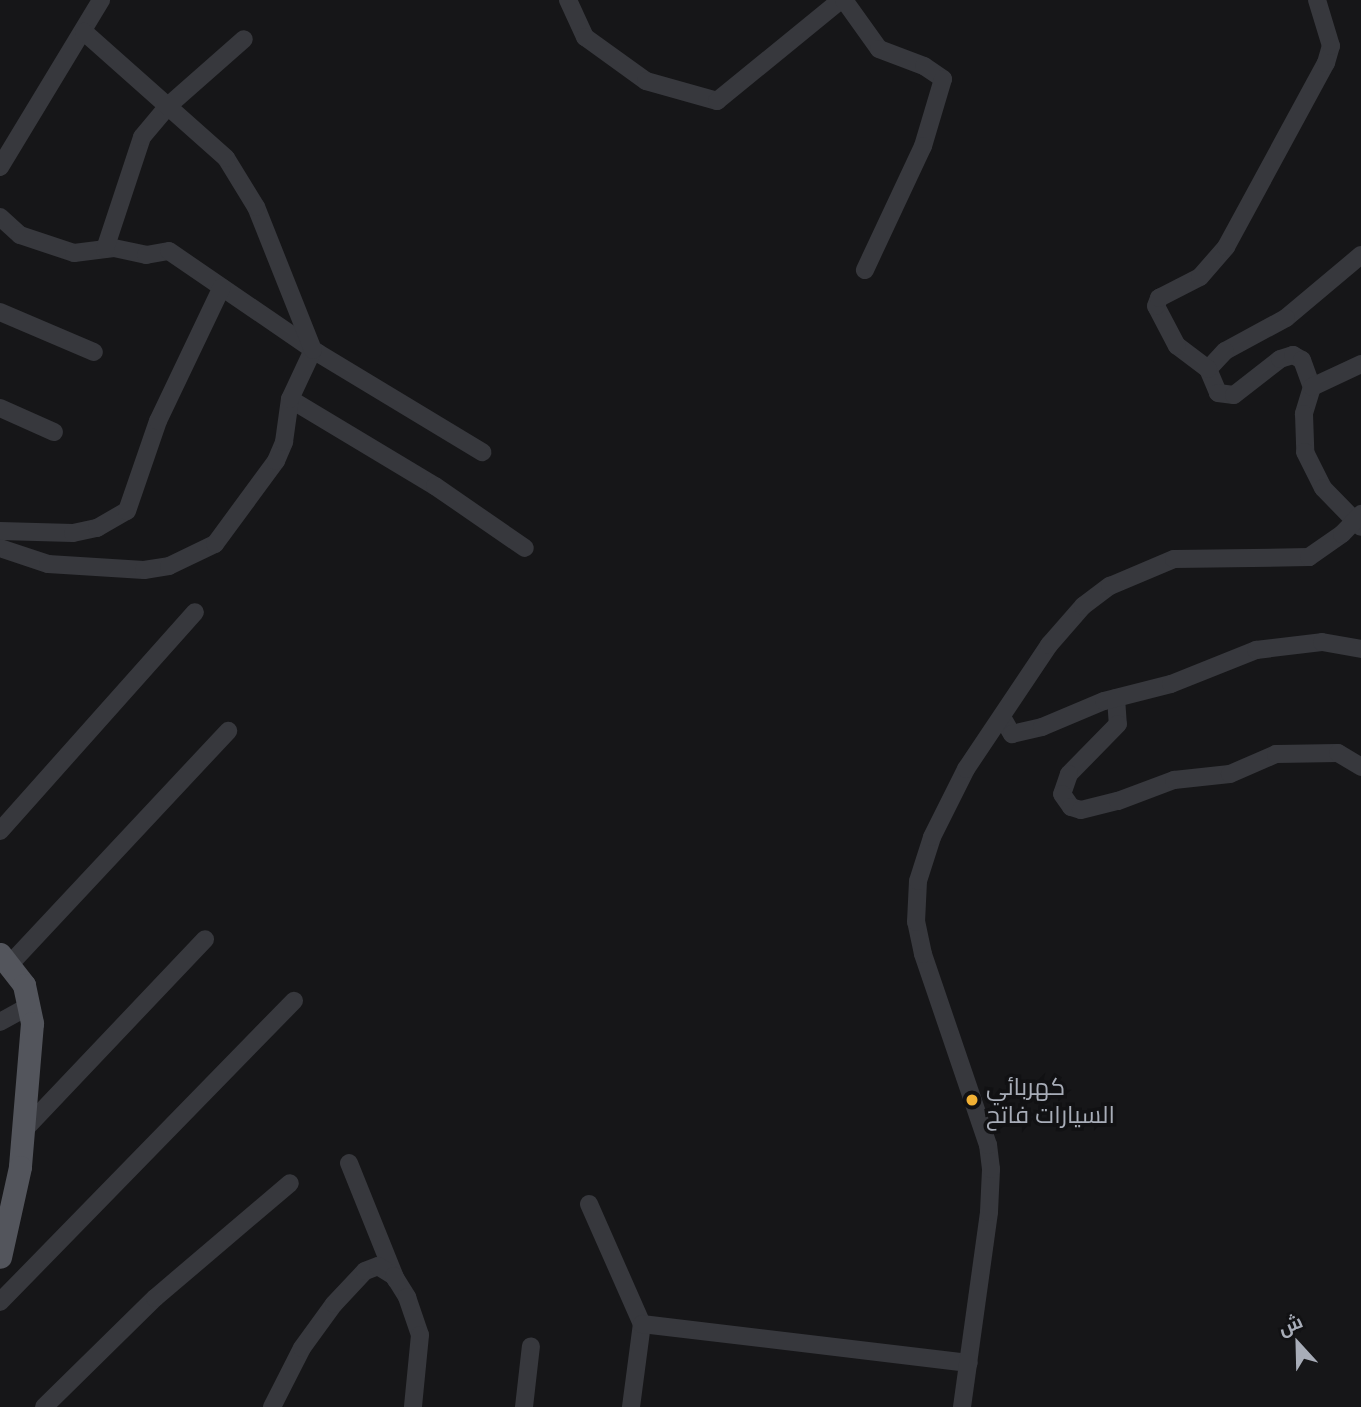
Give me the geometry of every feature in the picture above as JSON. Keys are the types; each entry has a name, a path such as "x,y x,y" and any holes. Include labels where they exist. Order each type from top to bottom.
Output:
{"main road":[{"path":"0,1256 24,1130 31,1005 6,958"}],"street":[{"path":"0,167 102,0"},
{"path":"568,0 585,37 646,81 717,101 843,0 879,49 924,66 943,79 923,146 865,270"},
{"path":"962,1407 991,1169 988,1145 923,954 916,922 917,895 932,837 966,769 1049,645 1083,606 1110,586 1174,559 1309,557 1358,521 1323,488 1305,453 1302,435 1312,387 1308,369 1293,355 1280,359 1234,396 1218,393 1208,369 1177,346 1156,306 1159,298 1200,277 1226,247 1326,63 1331,46 1317,0"},
{"path":"0,548 48,564 144,570 169,566 215,544 276,461 284,442 290,399 313,350 243,183 210,141 84,32"},
{"path":"105,248 142,136 168,106 244,39"},
{"path":"0,219 20,235 74,253 105,248 146,255 169,251 313,350 482,452"},
{"path":"1208,369 1225,351 1286,318 1361,255"},
{"path":"0,531 74,533 97,528 127,511 158,421 222,287"},
{"path":"0,312 94,352"},
{"path":"1312,387 1361,364"},
{"path":"290,399 435,486 525,548"},
{"path":"0,408 54,432"},
{"path":"0,831 195,612"},
{"path":"1002,716 1012,734 1116,698 1171,684 1256,650 1322,642 1361,649"},
{"path":"1116,698 1118,724 1096,752 1069,774 1062,794 1072,807 1081,810 1118,801 1174,780 1230,774 1276,754 1338,753 1361,766"},
{"path":"6,958 228,731"},
{"path":"24,1130 205,939"},
{"path":"0,1302 294,1001"},
{"path":"0,1022 31,1005"},
{"path":"349,1163 420,1335 413,1407"},
{"path":"44,1407 155,1298 290,1183"},
{"path":"589,1204 642,1324 631,1407"},
{"path":"272,1407 302,1348 365,1271 378,1266 397,1281"},
{"path":"642,1324 969,1363"},
{"path":"524,1407 531,1346"}],"place":[{"name":"كهربائي السيارات فاتح","path":"972,1100"}]}
